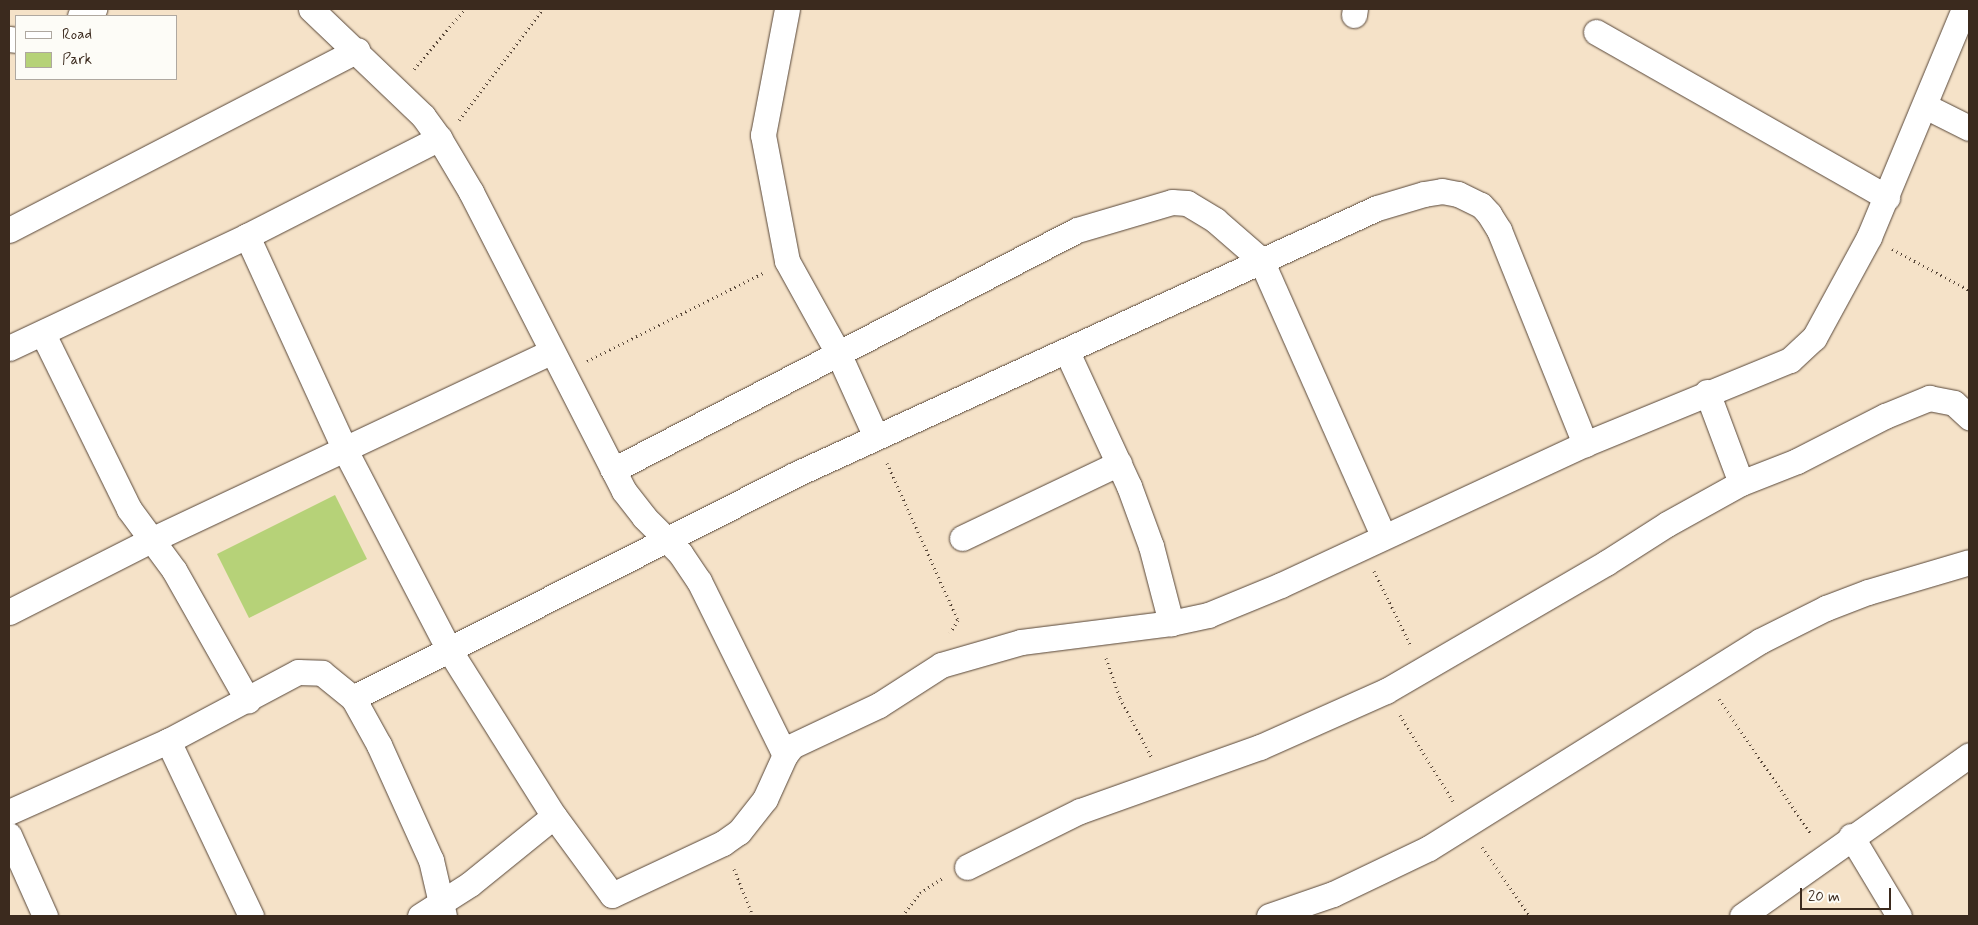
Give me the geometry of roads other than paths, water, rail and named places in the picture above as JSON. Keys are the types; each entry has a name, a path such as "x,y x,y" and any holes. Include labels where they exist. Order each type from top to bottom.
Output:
{"street":[{"path":"82,15 94,9"},
{"path":"311,9 357,50 423,116 439,138 471,192 551,352 613,470 633,505 666,538 698,582 785,755"},
{"path":"787,9 763,135 787,261 839,355 876,437"},
{"path":"247,236 345,450 448,648 554,816 612,895 722,843 739,832 765,799 785,755 809,736 851,720 941,665 1021,642 1103,630 1171,623 1208,615 1238,604 1383,535 1585,444 1707,392 1790,360 1804,350 1830,312 1887,196 1964,9"},
{"path":"1596,32 1887,196"},
{"path":"9,230 357,50"},
{"path":"1925,106 1969,128"},
{"path":"9,348 43,334 247,236 439,138"},
{"path":"353,698 666,538 876,437 1067,352 1261,260 1377,208 1442,191 1470,199 1489,214 1499,230 1585,444"},
{"path":"613,470 1078,230 1172,202 1187,203 1198,208 1261,260 1383,535"},
{"path":"43,334 129,509 174,570 248,701"},
{"path":"9,612 151,540 551,352"},
{"path":"1067,352 1119,463 1152,546 1171,623"},
{"path":"1707,392 1741,483"},
{"path":"967,867 1080,812 1260,747 1386,691 1606,563 1667,524 1741,483 1797,461 1885,416 1929,398 1954,403 1969,417"},
{"path":"962,538 1119,463"},
{"path":"1269,916 1333,894 1428,848 1498,808 1702,675 1826,608 1969,562"},
{"path":"9,812 168,741 248,701 298,672 311,671 329,678 353,698 379,745 431,860 443,910"},
{"path":"168,741 251,916"},
{"path":"1742,916 1851,836 1969,755"},
{"path":"420,916 443,910 554,816"},
{"path":"9,835 45,916"},
{"path":"1851,836 1898,916"}]}
